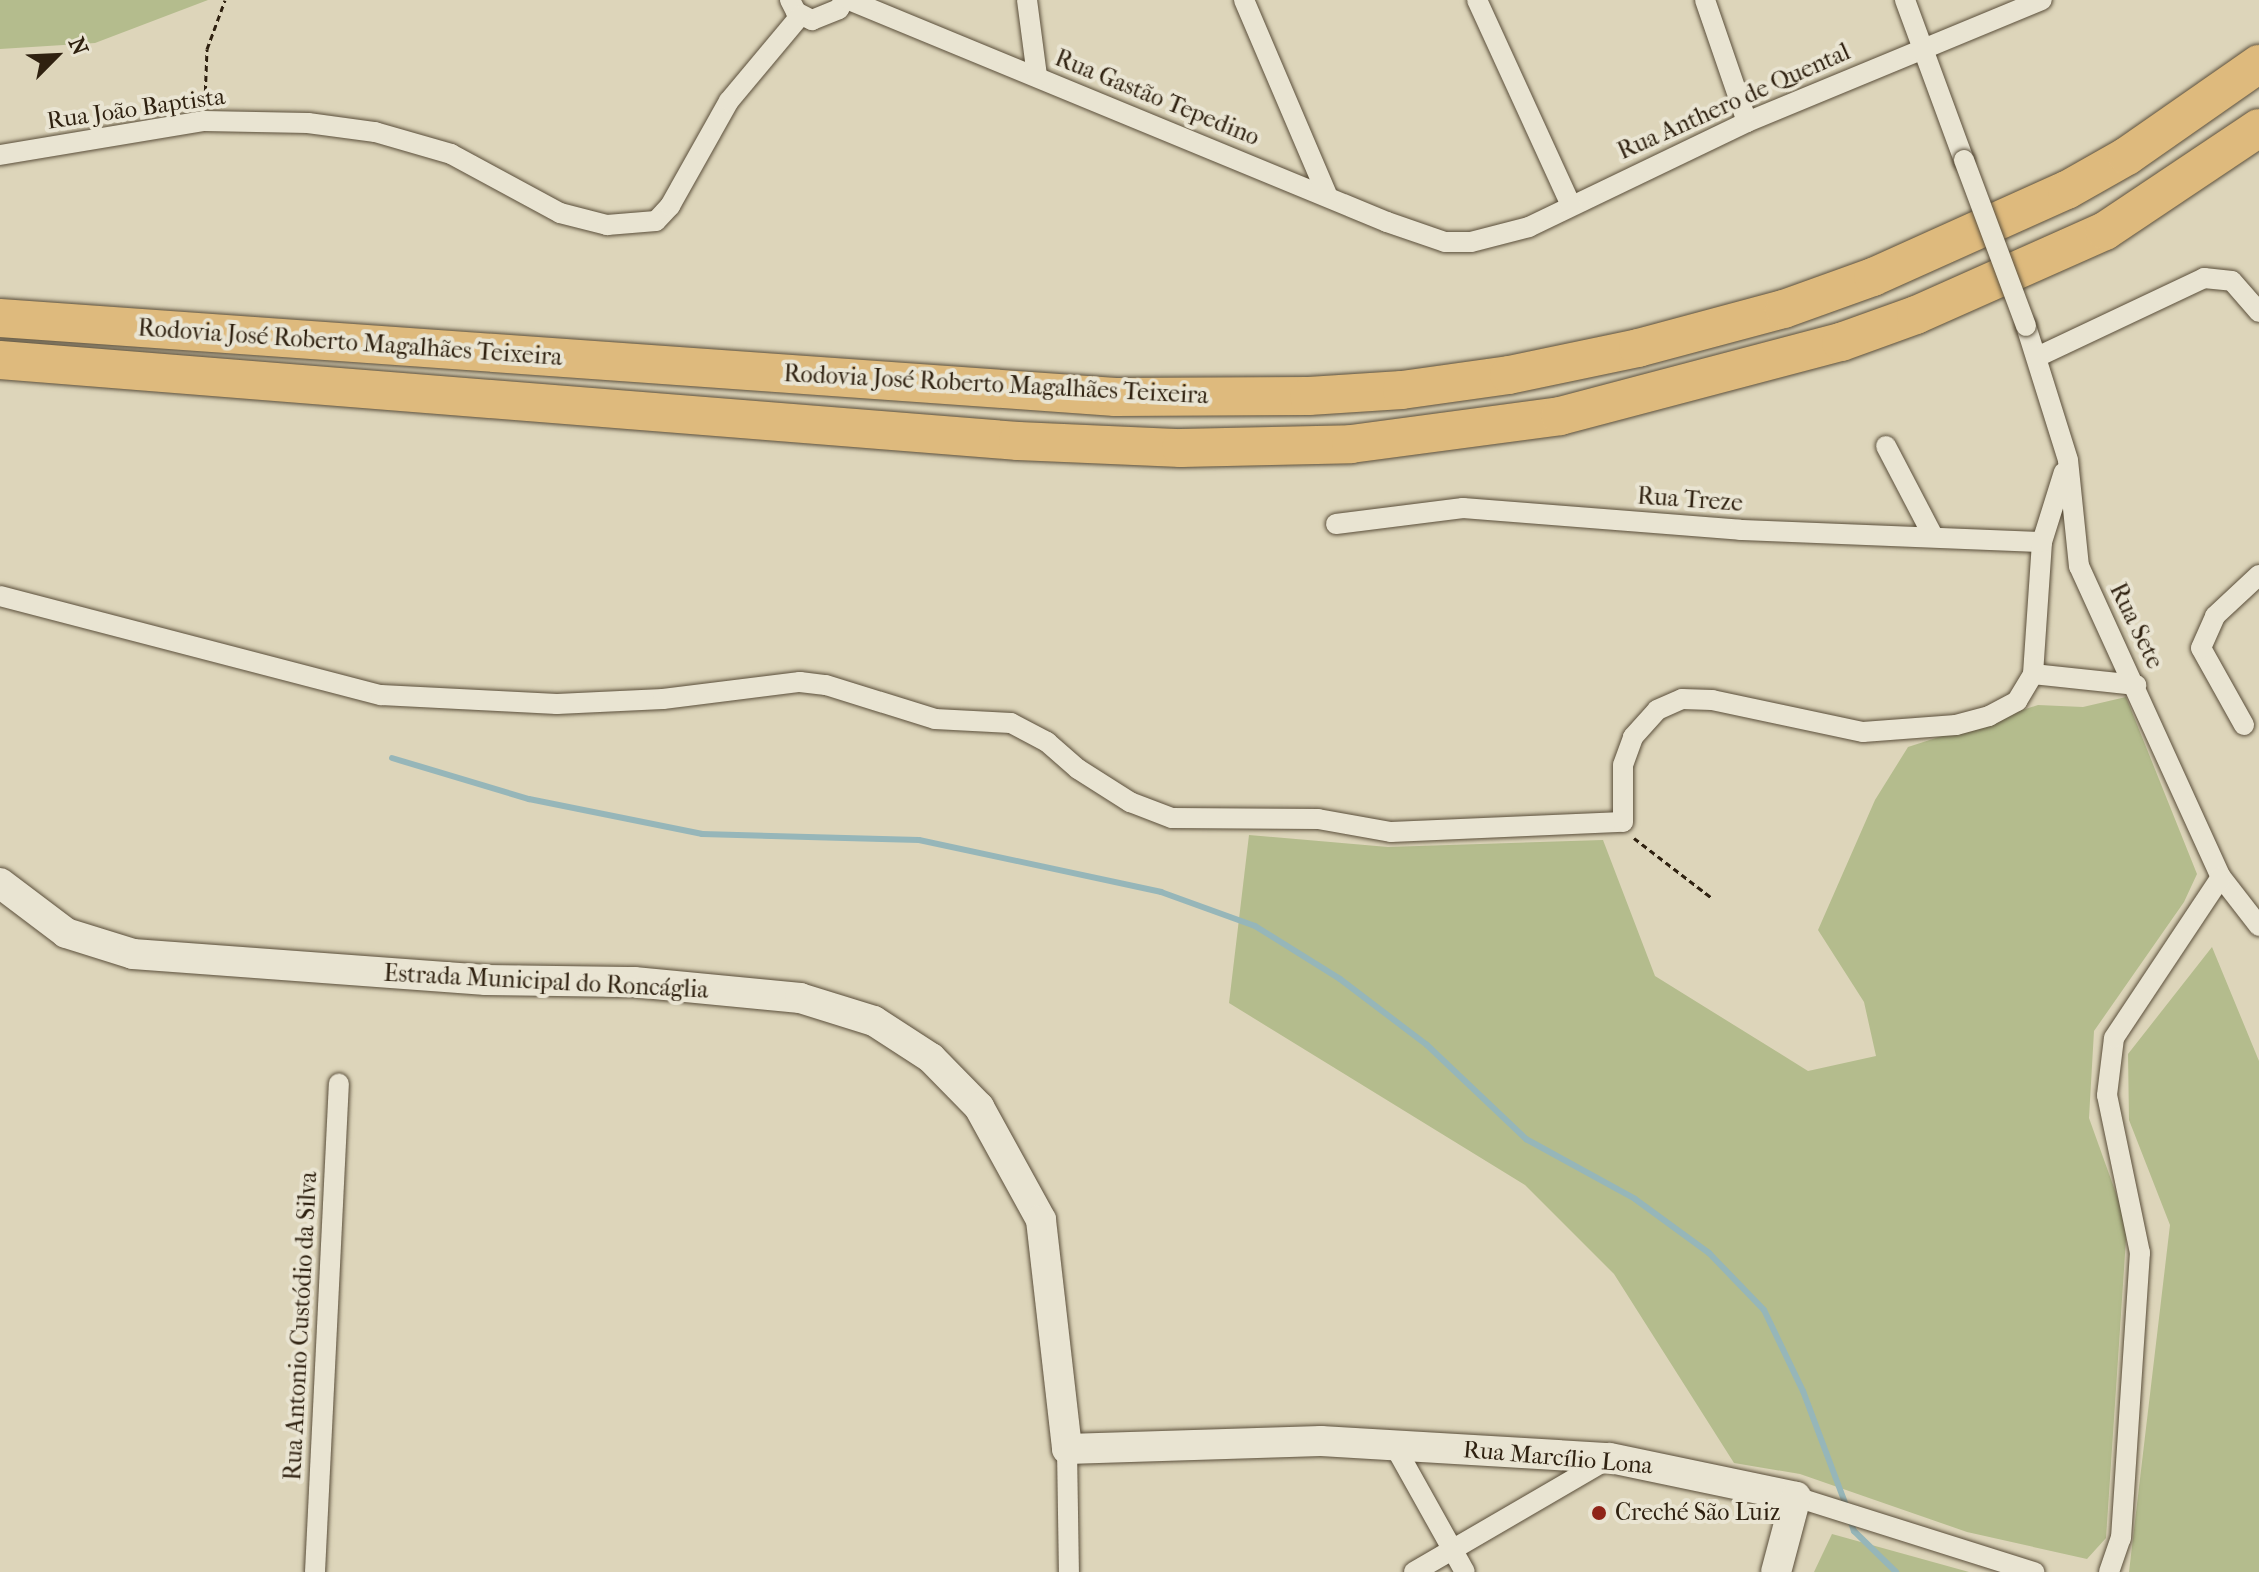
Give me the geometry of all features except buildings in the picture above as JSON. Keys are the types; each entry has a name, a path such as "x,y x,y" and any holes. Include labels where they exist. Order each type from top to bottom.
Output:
{"highway":[{"name":"Rodovia José Roberto Magalhães Teixeira","path":"0,318 1115,397 1309,396 1402,390 1509,375 1638,348 1784,309 1873,277 2067,190 2127,156 2259,64"},
{"name":"Rodovia José Roberto Magalhães Teixeira","path":"0,360 1018,441 1181,448 1396,440 1545,419 1656,394 1886,326 2105,231 2259,128"}],"street":[{"path":"795,8 818,19 847,0"},
{"name":"Rua Gastão Tepedino","path":"847,0 1445,242"},
{"path":"1244,0 1328,197"},
{"path":"1477,0 1571,205"},
{"path":"1705,0 1747,122"},
{"name":"Rua Sete","path":"1905,0 1920,49 2037,357 2068,460 2079,566 2136,685 2221,877 2259,926"},
{"name":"Rua Anthero de Quental","path":"1445,242 1498,237 1747,122 2042,0"},
{"path":"1032,2 1037,76"},
{"name":"Rua João Baptista","path":"0,155 204,121 308,123 375,132 451,154 560,213 607,225 656,221 677,193 729,101 795,8"},
{"path":"2037,357 2204,278 2232,281 2259,312"},
{"path":"1886,446 1932,534"},
{"path":"0,596 381,695 557,704 663,699 800,682 826,685 935,719 1011,723 1047,742 1078,769 1130,802 1172,818 1318,819 1416,833 1623,822 1623,765 1643,723 1682,699 1738,706 1863,732 1956,725 2017,701 2033,674 2042,542 2068,460"},
{"name":"Rua Treze","path":"1336,524 1463,508 1740,530 1932,534 2042,542"},
{"path":"2244,725 2201,648 2215,616 2259,575"},
{"path":"2033,674 2136,685"},
{"path":"2109,1572 2121,1538 2140,1253 2107,1095 2114,1038 2221,877"},
{"name":"Estrada Municipal do Roncáglia","path":"0,883 66,933 133,954 486,980 634,982 800,998 874,1021 931,1058 979,1107 1041,1220 1067,1449 1069,1572"},
{"name":"Rua Antonio Custódio da Silva","path":"315,1572 339,1084"},
{"name":"Rua Marcílio Lona","path":"1067,1449 1321,1441 1610,1458 1796,1497 2034,1572"},
{"path":"1394,1445 1465,1572"},
{"path":"1414,1572 1610,1458"},
{"path":"1776,1572 1796,1497"}],"path":[{"path":"204,121 207,49 225,0"},
{"path":"1623,822 1637,843 1712,898"}],"green space":[{"path":"0,0 208,0 95,43 0,49"},
{"path":"2126,697 2197,874 2184,902 2094,1031 2089,1118 2127,1224 2106,1538 2087,1559 1967,1532 1800,1474 1734,1463 1614,1274 1525,1185 1229,1003 1249,835 1388,847 1603,840 1655,976 1808,1071 1876,1056 1864,1002 1818,930 1875,800 1908,747 2038,705 2083,707"},
{"path":"2212,947 2259,1061 2259,1572 2129,1572 2170,1225 2129,1120 2128,1054"},
{"path":"1832,1534 1969,1572 1814,1572"}],"waterway":[{"path":"392,758 529,799 702,834 919,840 1161,892 1255,926 1340,979 1427,1045 1526,1139 1635,1199 1709,1253 1764,1310 1803,1391 1847,1508"},
{"path":"1850,1519 1854,1531 1896,1572"}],"place":[{"name":"Creché São Luiz","path":"1599,1513"}]}
